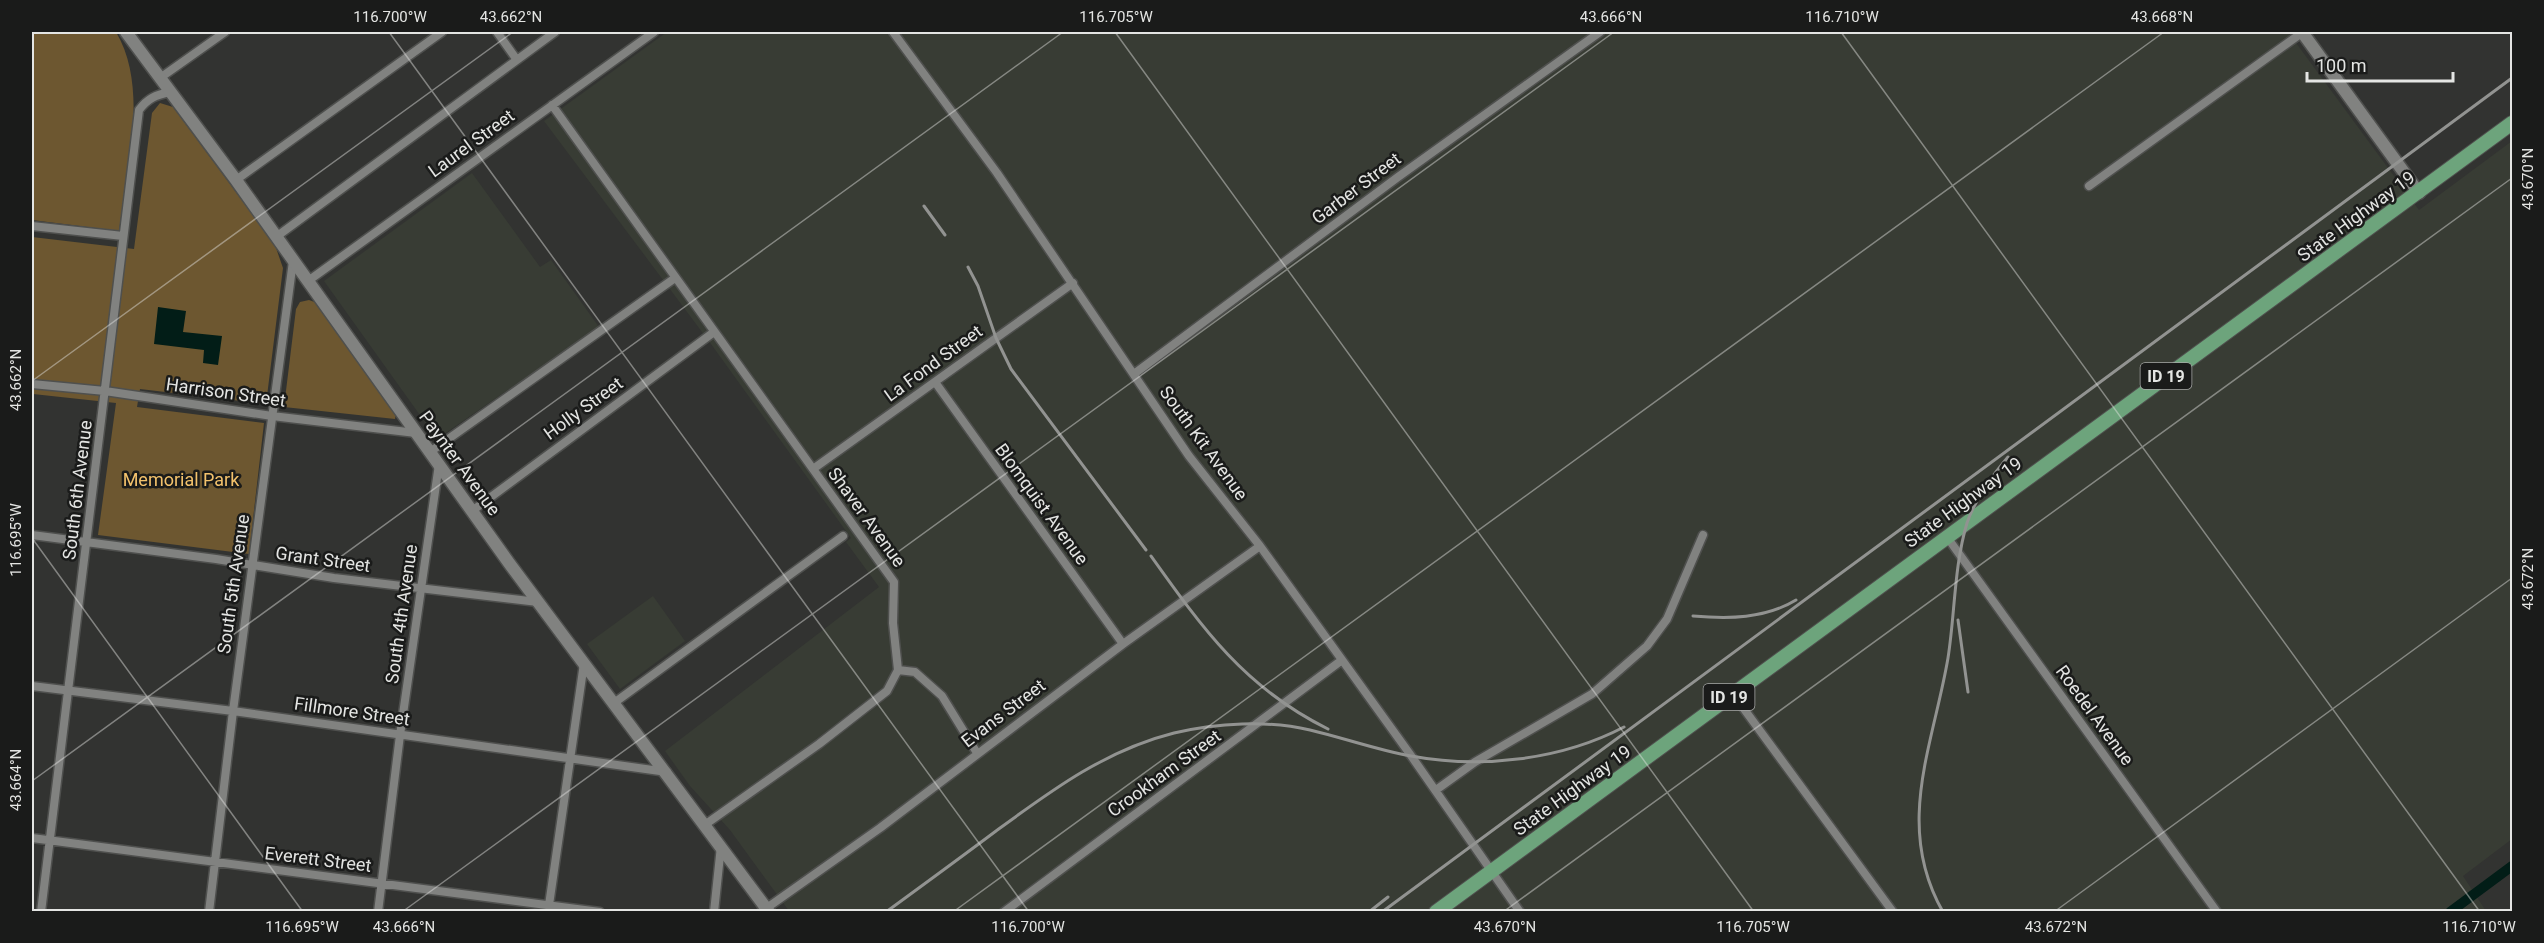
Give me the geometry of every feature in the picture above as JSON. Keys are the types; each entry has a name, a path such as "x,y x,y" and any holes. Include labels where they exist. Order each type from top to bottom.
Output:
{"main road":[{"name":"State Highway 19","path":"1436,912 2512,123"}],"street":[{"name":"Paynter Avenue","path":"126,32 236,180 538,602 667,772 766,911"},
{"path":"160,78 225,32"},
{"path":"236,180 442,32"},
{"path":"497,32 517,60"},
{"path":"276,237 555,32"},
{"name":"Laurel Street","path":"308,281 654,32"},
{"name":"South Kit Avenue","path":"893,32 997,173 1189,456 1260,546 1436,790 1490,872 1520,912"},
{"name":"Garber Street","path":"1134,375 1398,177 1600,32"},
{"path":"2089,186 2303,32 2418,193"},
{"name":"South 6th Avenue","path":"41,912 140,110 144,103 155,95 170,92"},
{"name":"Shaver Avenue","path":"552,105 894,582 893,623 898,670"},
{"path":"32,226 123,236"},
{"name":"South 5th Avenue","path":"209,912 252,565 294,261"},
{"path":"430,452 675,278"},
{"name":"La Fond Street","path":"813,469 1072,283"},
{"name":"Holly Street","path":"472,511 714,332"},
{"name":"Blomquist Avenue","path":"935,382 1123,645"},
{"name":"Harrison Street","path":"32,384 105,391 272,416 416,433"},
{"name":"South 4th Avenue","path":"378,912 420,588 439,464"},
{"path":"1436,790 1475,762 1592,694 1647,646 1667,619 1703,535"},
{"name":"Grant Street","path":"32,536 538,602"},
{"path":"614,703 843,536"},
{"name":"Roedel Avenue","path":"1947,537 2217,912"},
{"name":"Evans Street","path":"766,911 1260,546"},
{"name":"Crookham Street","path":"1004,912 1342,660"},
{"path":"548,908 584,663"},
{"path":"706,825 819,744 887,691 898,670 915,672 942,696 977,753"},
{"name":"Fillmore Street","path":"32,686 233,711 667,772"},
{"path":"1733,694 1893,912"},
{"name":"Everett Street","path":"32,838 548,908 600,912"},
{"path":"714,912 721,846"}],"shaded area":[{"path":"667,32 2288,32 2419,210 2512,141 2512,839 2463,876 2486,911 789,911 730,830 690,786 665,751 879,587 846,542 851,538 711,344 544,121"},
{"path":"472,173 540,267 551,260 599,327 437,439 324,281"},
{"path":"158,307 186,311 183,332 222,336 218,365 203,363 204,350 154,344"},
{"path":"653,596 685,641 620,689 587,644"}],"green space":[{"path":"32,32 116,32 126,54 132,78 133,129 119,231 32,220"},
{"name":"Memorial Park","path":"160,103 173,107 275,245 283,268 266,404 140,389 137,407 264,423 249,554 98,535 116,403 33,394 32,404 32,237 134,249 152,113"},
{"path":"309,300 317,303 396,414 395,419 284,407 296,309 300,302"}],"waterway":[{"path":"2450,912 2512,866"}],"railway":[{"path":"1382,912 2512,78"},
{"path":"924,206 945,235"},
{"path":"968,267 978,286 996,338 1011,369 1146,550"},
{"path":"1943,912 1929,880 1921,848 1919,817 1921,786 1948,658 1957,573 1967,523 1984,488 2008,457"},
{"path":"1151,556 1208,632 1249,675 1299,713 1328,729"},
{"path":"1693,616 1720,617 1759,614 1796,600"},
{"path":"1958,620 1968,692"},
{"path":"886,912 1059,786 1125,750 1174,733 1225,725 1277,725 1310,730 1411,756 1465,762 1520,759 1547,754 1600,738 1624,727"},
{"path":"1369,912 1388,897"}]}
